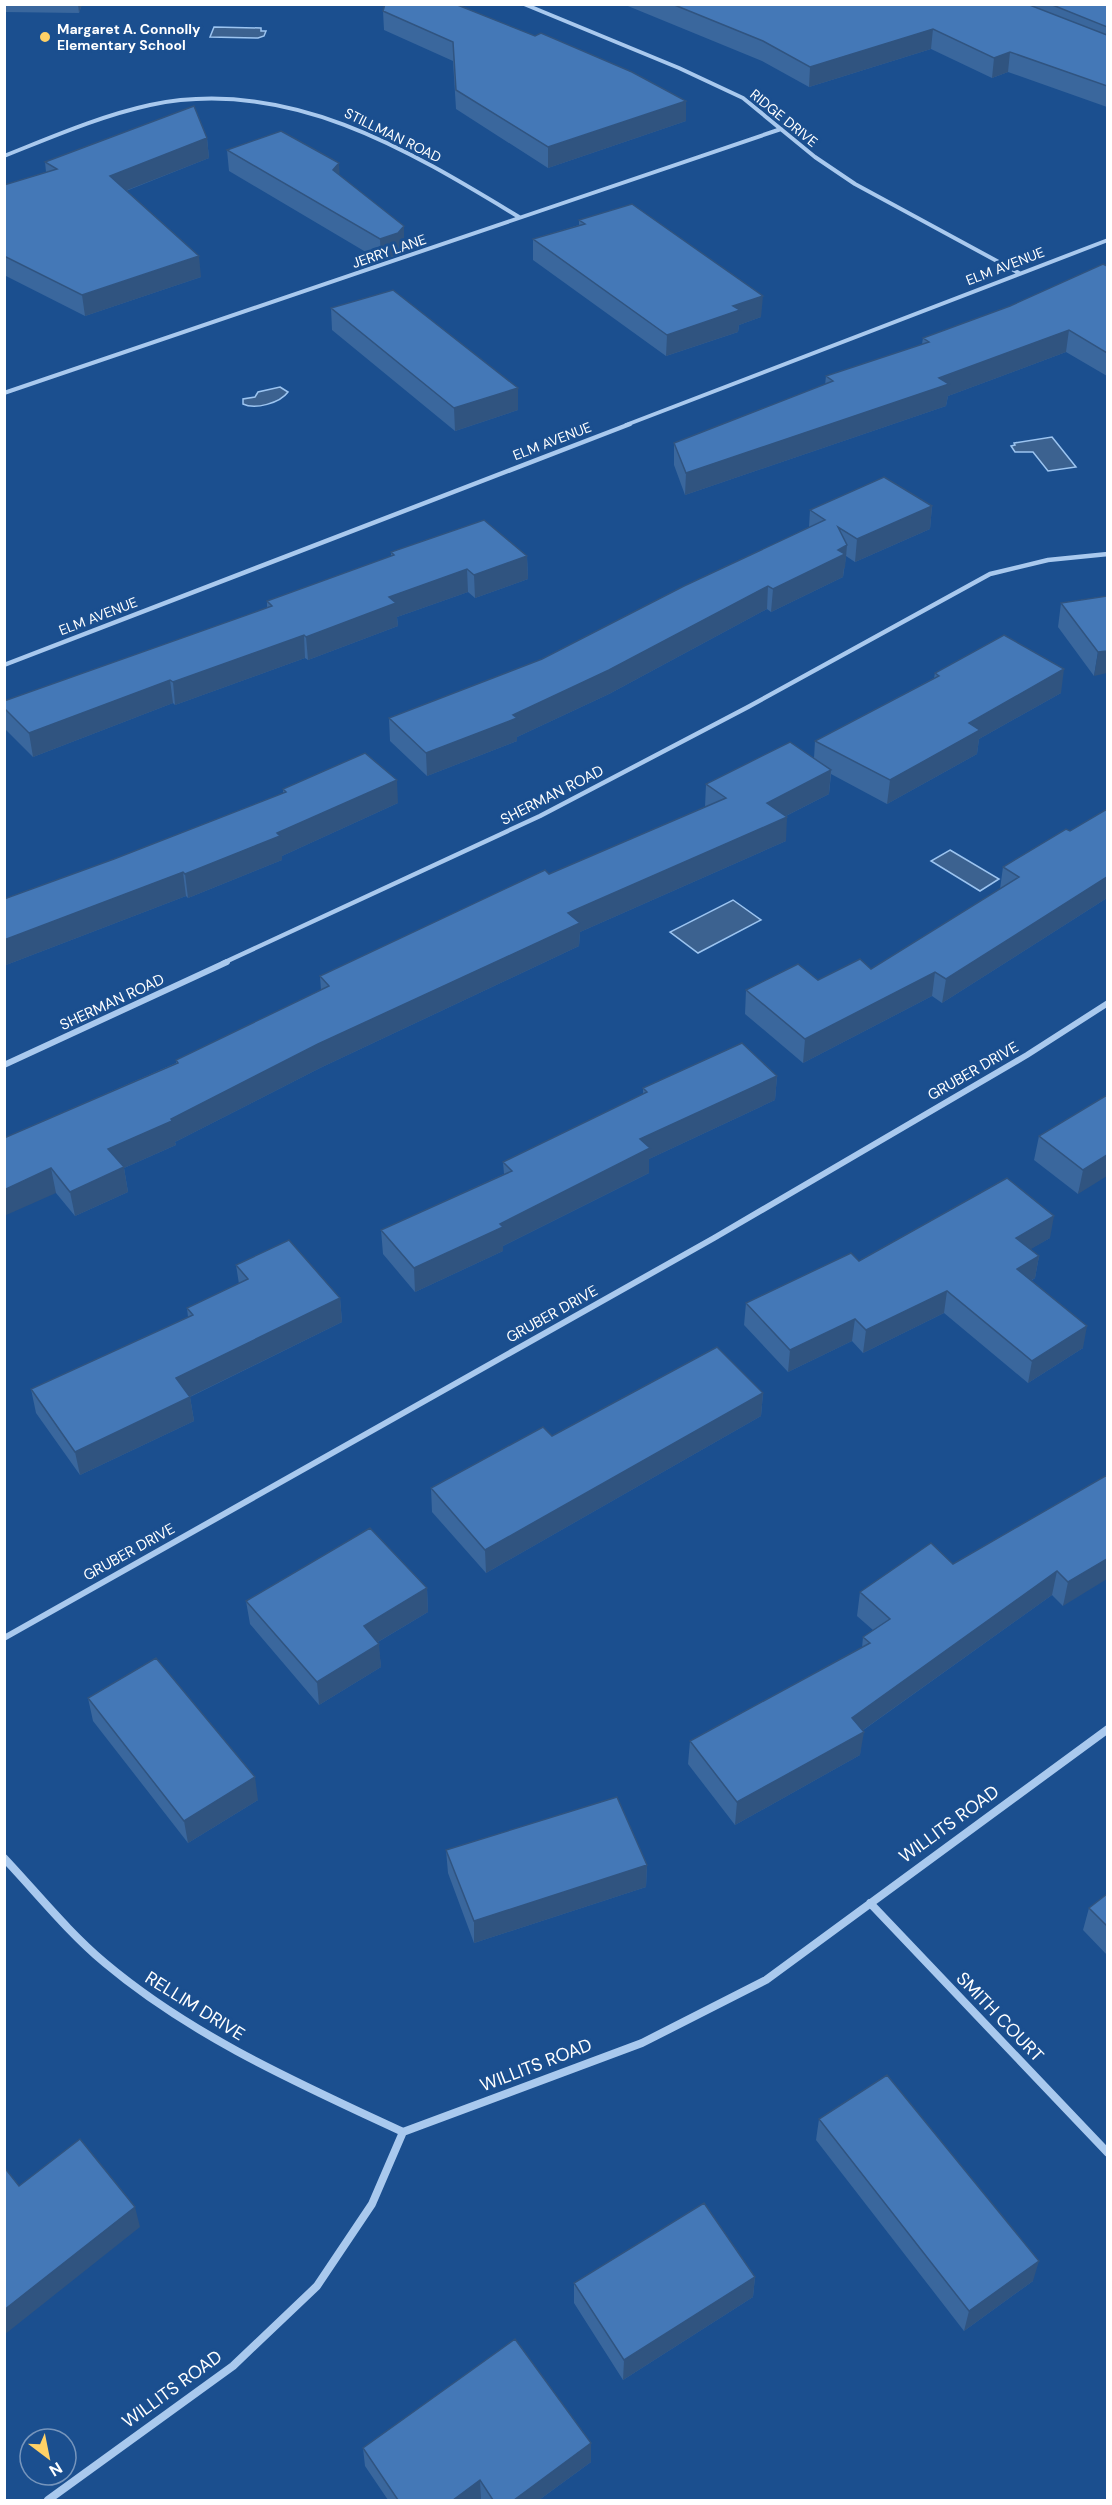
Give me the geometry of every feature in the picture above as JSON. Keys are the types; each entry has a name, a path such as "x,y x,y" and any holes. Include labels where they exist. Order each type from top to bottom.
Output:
{"street":[{"name":"RIDGE DRIVE","path":"524,4 679,68 743,98 815,157 855,184 1019,273"},
{"name":"STILLMAN ROAD","path":"4,156 88,123 153,105 235,98 284,105 330,116 377,135 423,159 519,217"},
{"name":"JERRY LANE","path":"4,393 781,129"},
{"name":"ELM AVENUE","path":"4,664 1019,273 1106,242"},
{"name":"SHERMAN ROAD","path":"4,1065 540,816 748,707 990,574 1032,562 1074,555 1107,554"},
{"name":"GRUBER DRIVE","path":"4,1638 714,1238 1027,1055 1107,1003"},
{"name":"WILLITS ROAD","path":"48,2500 233,2366 317,2286 372,2204 403,2132 642,2043 766,1980 1107,1729"},
{"name":"RELLIM DRIVE","path":"4,1858 103,1962 144,1994 268,2068 403,2132"},
{"name":"SMITH COURT","path":"870,1903 1107,2153"}],"water":[{"path":"214,27 261,28 261,31 266,31 264,36 258,38 210,37"},
{"path":"280,387 288,392 273,402 260,406 243,404 243,399 255,397 258,392"},
{"path":"1052,437 1076,467 1048,471 1033,452 1015,452 1011,446 1015,445 1014,443"},
{"path":"950,850 999,879 980,891 931,861"},
{"path":"733,900 761,920 698,953 670,932"}],"building":[{"path":"385,4 455,4 535,36 541,33 632,72 686,101 548,147 456,90 453,42 383,11"},
{"path":"672,4 1027,4 1107,35 1107,86 1010,52 994,58 933,29 810,67 763,41"},
{"path":"1050,4 1107,4 1107,27"},
{"path":"194,106 207,138 110,176 199,256 82,295 4,256 4,185 57,169 45,162"},
{"path":"281,131 339,163 333,170 404,226 398,233 380,239 227,150"},
{"path":"632,204 763,296 733,306 740,310 667,335 533,239 585,224 579,220"},
{"path":"1103,264 1107,266 1107,353 1069,330 939,378 949,384 686,473 674,443 833,381 826,376 929,342 923,338 1010,306"},
{"path":"393,290 518,388 454,408 331,308"},
{"path":"884,477 932,506 857,539 838,527 847,545 838,550 845,554 773,589 768,586 609,670 513,715 517,718 426,753 389,718 542,659 684,586 825,520 810,510"},
{"path":"484,520 527,556 474,575 467,569 389,597 396,603 306,637 304,635 173,682 170,680 29,733 4,708 4,701 272,606 267,601 394,555 391,552"},
{"path":"1107,596 1107,651 1098,652 1061,603"},
{"path":"1004,635 1064,669 969,723 980,730 890,780 815,741 939,676 935,673"},
{"path":"790,742 831,770 767,803 787,817 568,913 580,923 318,1044 171,1119 172,1121 108,1149 124,1167 70,1192 51,1168 4,1190 4,1138 178,1063 176,1060 329,986 320,976 545,870 549,874 726,798 706,784"},
{"path":"365,753 397,780 277,833 280,836 185,874 183,872 4,940 4,899 286,792 283,789"},
{"path":"1107,809 1107,877 946,979 935,972 805,1039 746,990 798,964 818,980 860,959 871,969 1019,877 1003,867 1066,829 1070,831"},
{"path":"742,1043 777,1076 640,1139 650,1148 500,1224 503,1227 414,1268 381,1230 512,1171 503,1162 647,1092 643,1088"},
{"path":"1107,1095 1107,1155 1083,1170 1039,1136"},
{"path":"1007,1178 1054,1216 1016,1238 1039,1256 1017,1269 1087,1326 1032,1361 947,1291 866,1330 855,1319 790,1350 746,1303 851,1253 859,1261"},
{"path":"289,1240 340,1298 176,1378 190,1397 75,1452 31,1389 193,1315 187,1308 248,1279 236,1265"},
{"path":"717,1347 763,1393 485,1550 431,1488 543,1427 552,1436"},
{"path":"1107,1475 1107,1559 1068,1582 1057,1571 852,1718 864,1732 737,1802 690,1741 870,1643 863,1637 890,1619 860,1592 931,1543 953,1564"},
{"path":"370,1528 427,1588 364,1626 379,1644 317,1682 246,1601"},
{"path":"156,1658 255,1777 184,1821 88,1698"},
{"path":"617,1797 647,1865 474,1921 446,1850"},
{"path":"1107,1894 1107,1926 1089,1908"},
{"path":"887,2075 1039,2261 969,2311 819,2119"},
{"path":"80,2139 135,2207 4,2310 4,2167 19,2186"},
{"path":"704,2203 755,2277 624,2360 574,2283"},
{"path":"515,2339 591,2443 514,2500 493,2500 480,2480 453,2500 398,2500 363,2448"}],"place":[{"name":"Margaret A. Connolly Elementary School","path":"45,37"}]}
